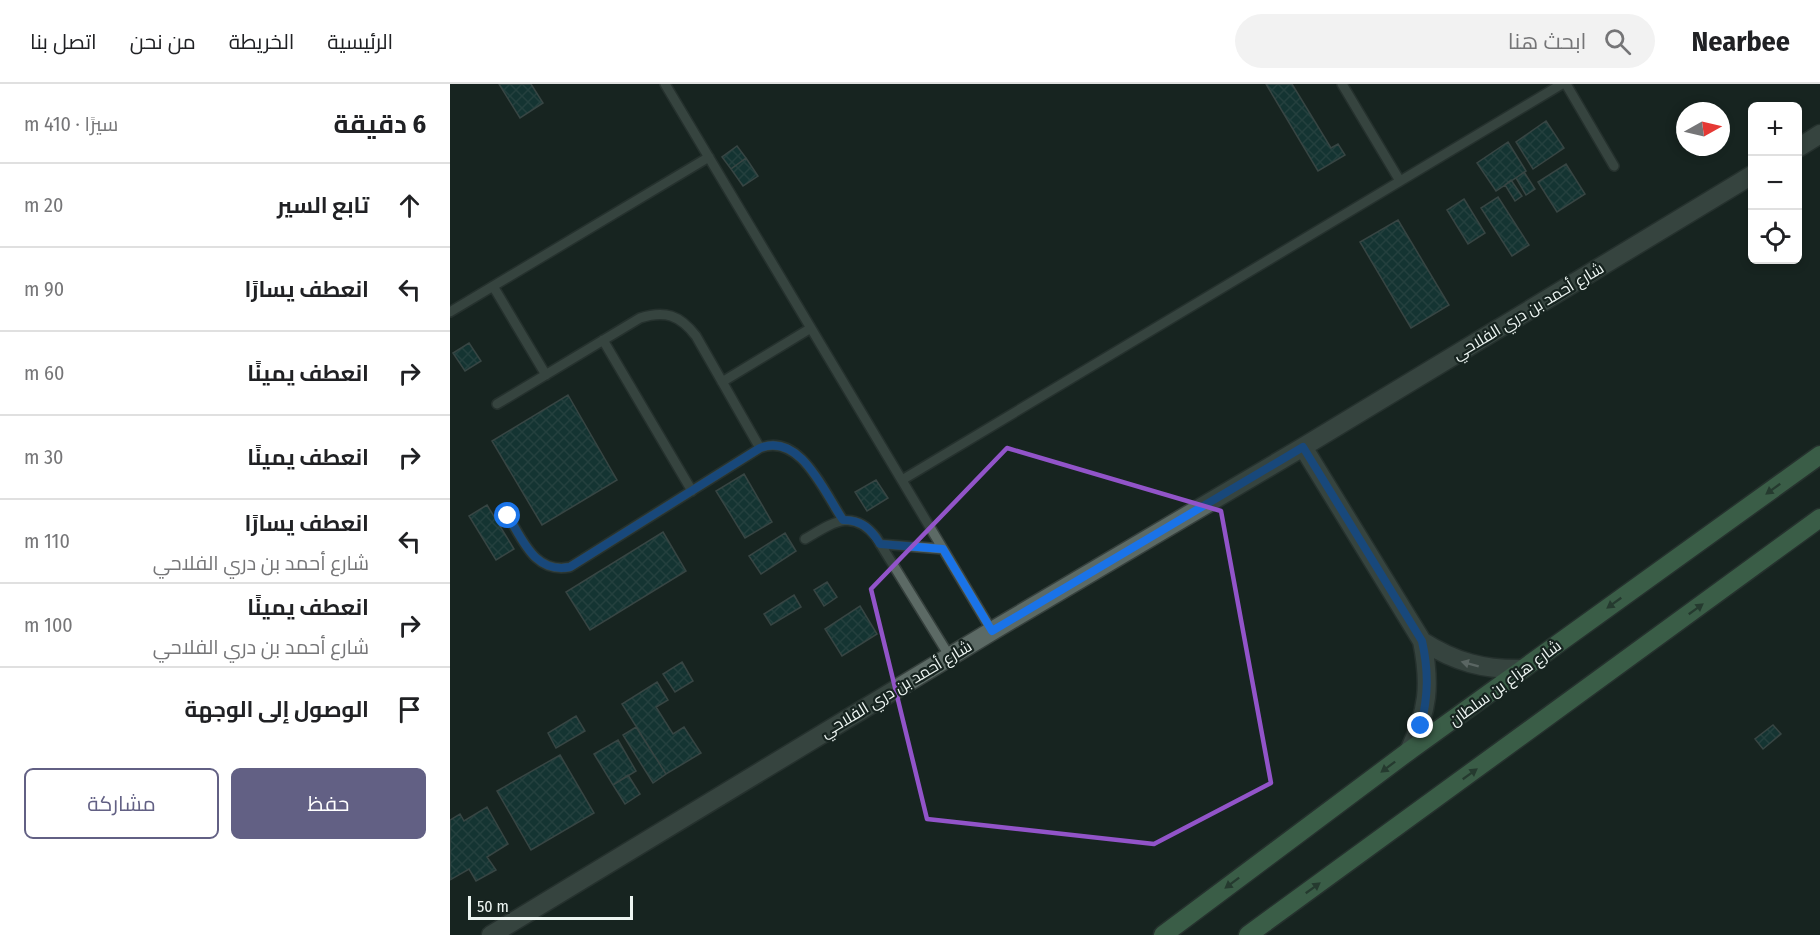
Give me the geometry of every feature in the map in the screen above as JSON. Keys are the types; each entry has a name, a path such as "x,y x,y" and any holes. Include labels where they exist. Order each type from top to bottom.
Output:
{"main road":[{"name":"شارع هزاع بن سلطان","path":"1163,935 1409,751 1820,455"},
{"path":"1248,935 1820,518"}],"street":[{"path":"1802,145 1820,134"},
{"name":"شارع أحمد بن دري الفلاحي","path":"492,935 992,631 1303,447 1748,177"},
{"path":"1303,447 1422,641 1428,669 1428,698 1421,726 1409,751"},
{"path":"1422,641 1445,656 1470,665 1496,669 1523,669"}],"lane":[{"path":"665,84 992,631"},
{"path":"1342,84 1400,181"},
{"path":"902,480 1564,84 1614,166"},
{"path":"450,312 709,157"},
{"path":"493,286 546,375"},
{"path":"497,404 640,318 656,313 672,315 686,323 696,336 760,448"},
{"path":"722,382 811,328"},
{"path":"603,340 692,491"},
{"path":"508,516 533,556 550,568 560,569 579,562 760,448 777,444 793,450 843,520"},
{"path":"805,539 843,520 858,521 865,525 880,544 950,657"},
{"path":"880,544 943,549"}],"highlighted area":[{"path":"1007,448 1221,511 1271,783 1154,844 927,819 871,589"}],"building":[{"path":"499,84 531,84 543,103 520,118"},
{"path":"1266,84 1292,84 1331,148 1338,144 1345,155 1318,171"},
{"path":"1546,121 1564,148 1533,169 1516,142"},
{"path":"1508,142 1526,171 1496,191 1477,163"},
{"path":"737,146 746,158 731,169 722,157"},
{"path":"746,158 758,176 743,186 731,169"},
{"path":"1566,164 1585,194 1557,212 1538,182"},
{"path":"1524,172 1535,189 1526,195 1516,178"},
{"path":"1511,180 1522,196 1515,201 1505,185"},
{"path":"1498,197 1529,245 1512,256 1481,208"},
{"path":"1464,199 1485,233 1468,244 1447,210"},
{"path":"1398,220 1449,305 1411,328 1360,242"},
{"path":"469,343 481,361 465,371 453,353"},
{"path":"568,395 617,480 542,525 492,441"},
{"path":"744,474 772,522 745,538 716,491"},
{"path":"876,480 888,498 867,511 855,492"},
{"path":"487,505 514,549 496,560 469,516"},
{"path":"663,532 686,571 590,630 566,592"},
{"path":"785,533 796,551 761,574 749,556"},
{"path":"827,582 837,597 824,606 814,590"},
{"path":"794,595 801,607 771,625 764,614"},
{"path":"860,606 877,634 842,656 825,629"},
{"path":"682,662 693,681 675,692 663,674"},
{"path":"657,682 668,700 656,707 673,734 684,727 701,753 666,774 622,704"},
{"path":"576,716 585,731 556,748 548,733"},
{"path":"1773,725 1781,734 1763,749 1755,739"},
{"path":"636,727 666,774 653,783 623,735"},
{"path":"618,740 636,771 613,785 594,754"},
{"path":"560,755 594,813 531,850 497,791"},
{"path":"628,775 640,794 625,804 613,785"},
{"path":"487,807 508,844 487,857 496,870 476,881 469,869 450,880 450,820 460,814 464,821"}],"route":[{"path":"508,516 533,556 541,563 550,568 570,567 760,448 777,444 793,450 800,456 843,520 858,521 865,525 880,544 943,549 992,631 1303,447 1422,641 1428,669 1428,698 1421,726"}]}
